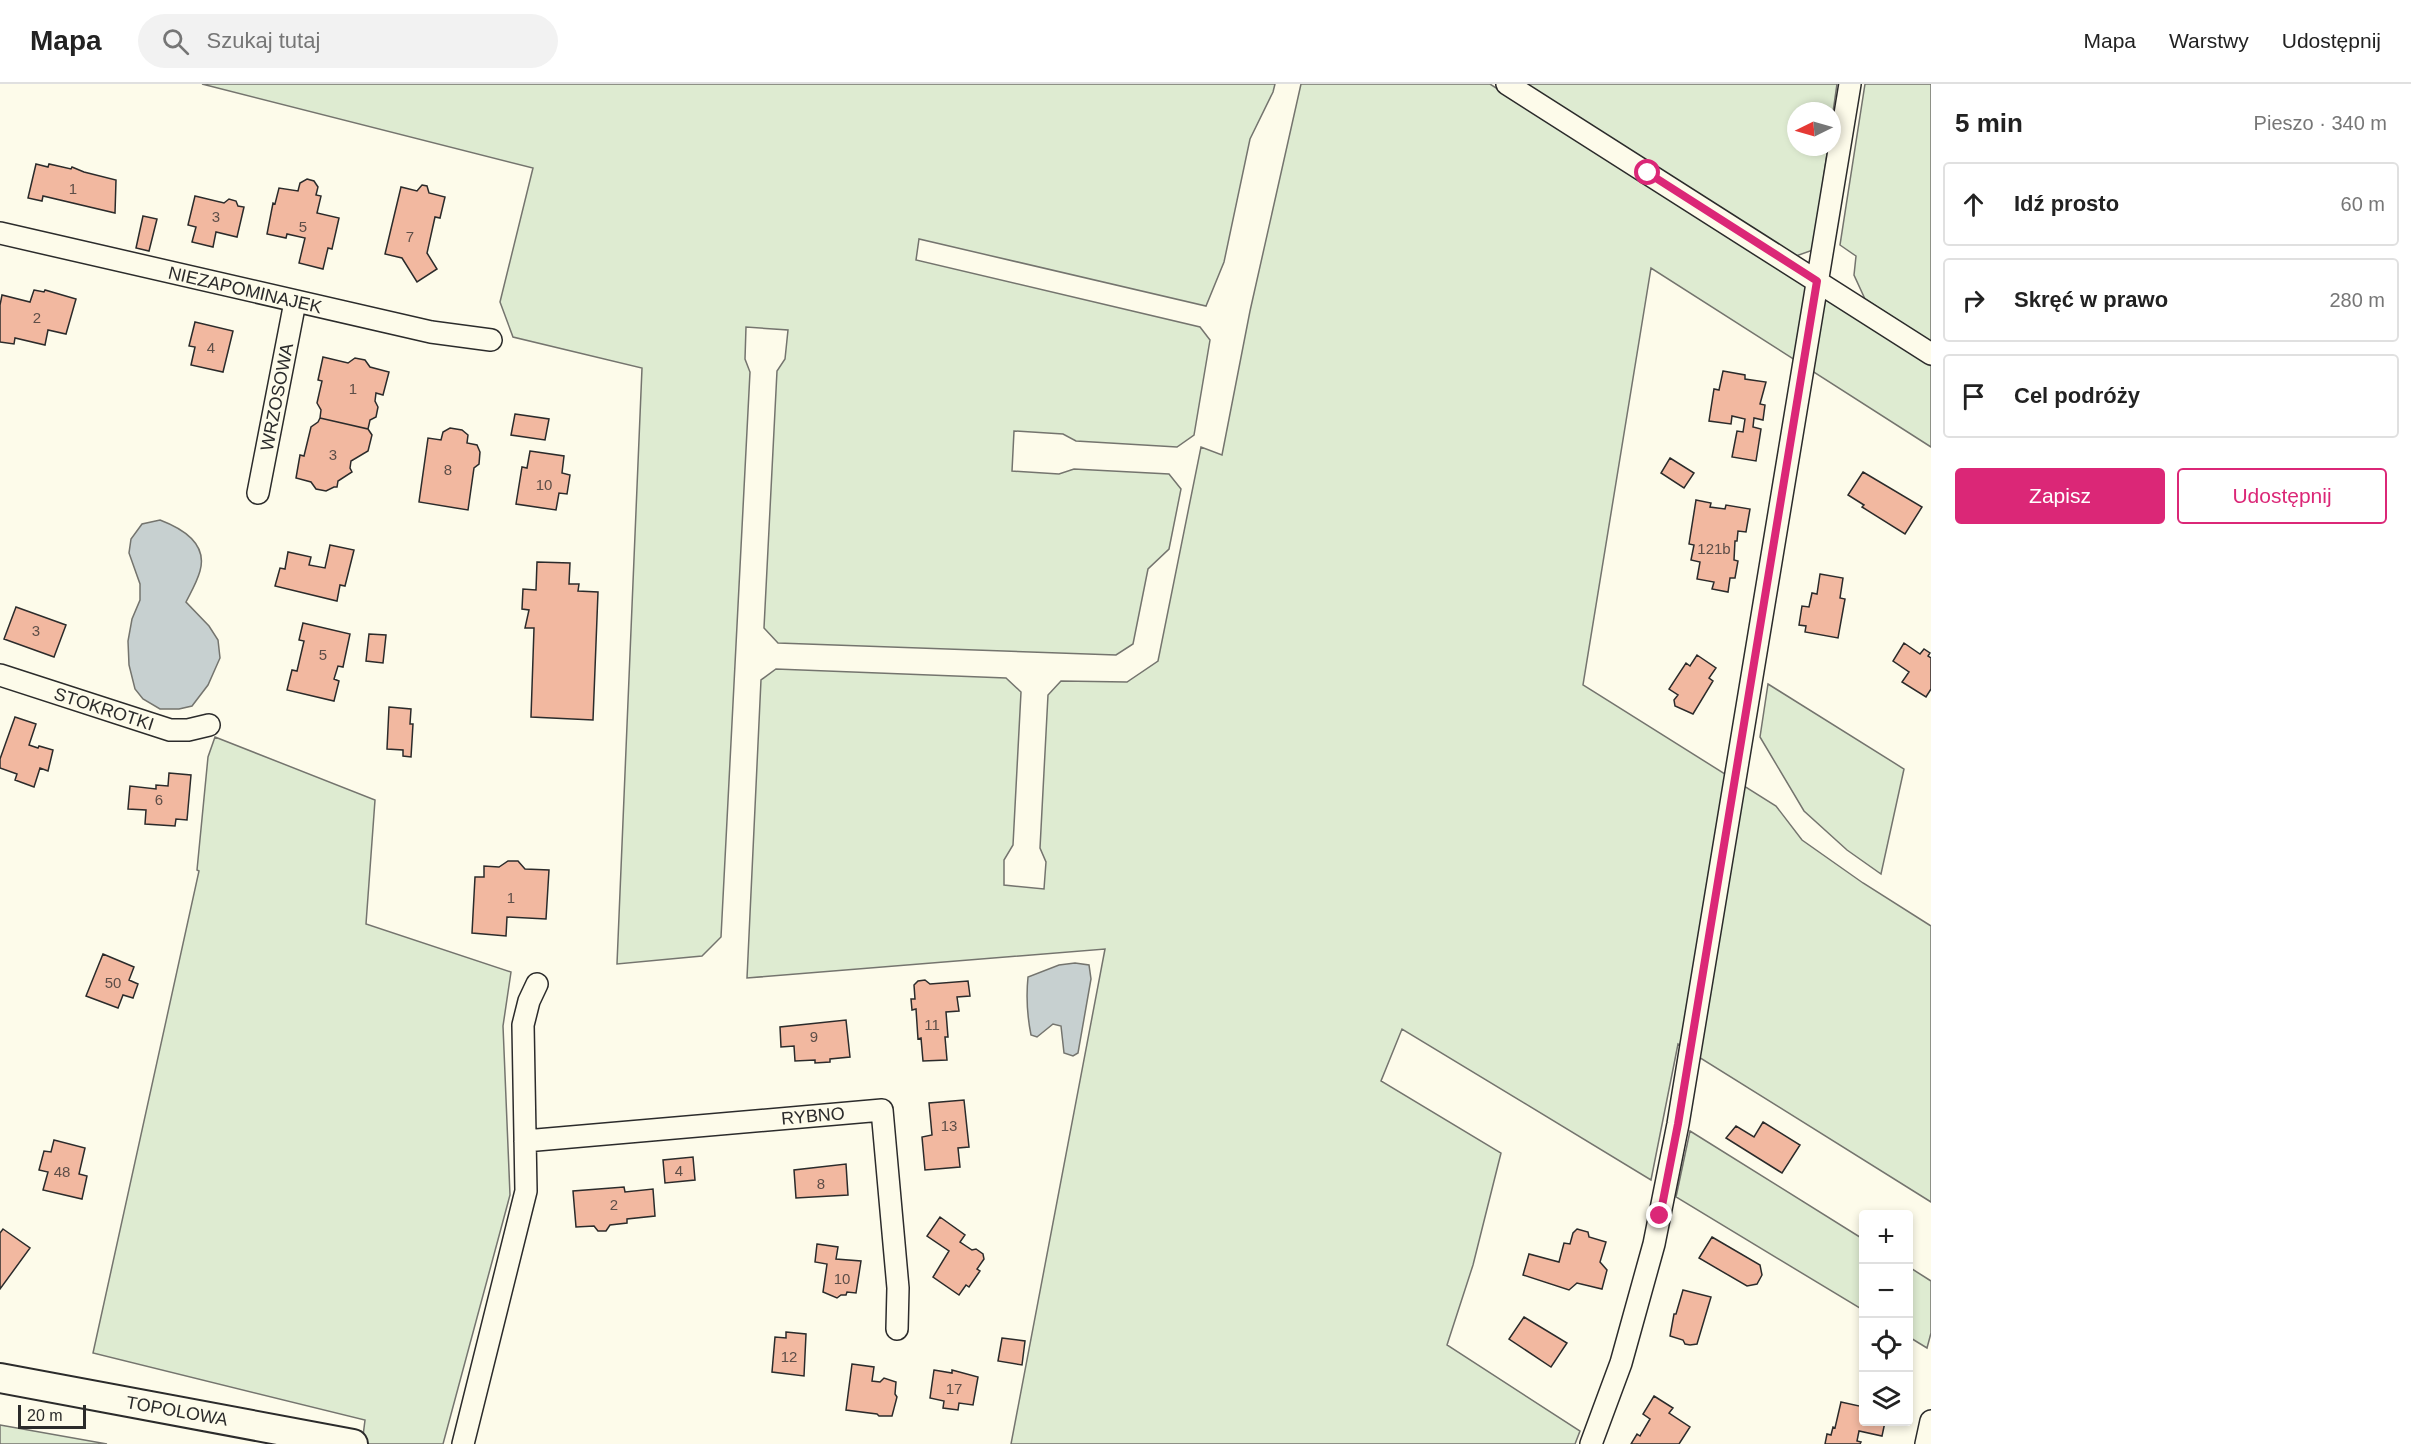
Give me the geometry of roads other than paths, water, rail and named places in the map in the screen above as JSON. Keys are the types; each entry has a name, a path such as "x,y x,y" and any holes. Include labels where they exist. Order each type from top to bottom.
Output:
{"street":[{"path":"1507,84 1931,354"},
{"path":"1591,1444 1621,1363 1654,1244 1678,1124 1850,84"},
{"name":"NIEZAPOMINAJEK","path":"0,233 431,332 491,340"},
{"name":"WRZOSOWA","path":"258,493 295,302"},
{"name":"STOKROTKI","path":"0,675 170,730 188,730 209,725"},
{"path":"463,1444 526,1191 523,1025 529,1001 537,984"},
{"name":"RYBNO","path":"525,1141 882,1110 898,1288 897,1329"},
{"name":"TOPOLOWA","path":"0,1378 353,1444"},
{"path":"1926,1444 1931,1421"}]}
